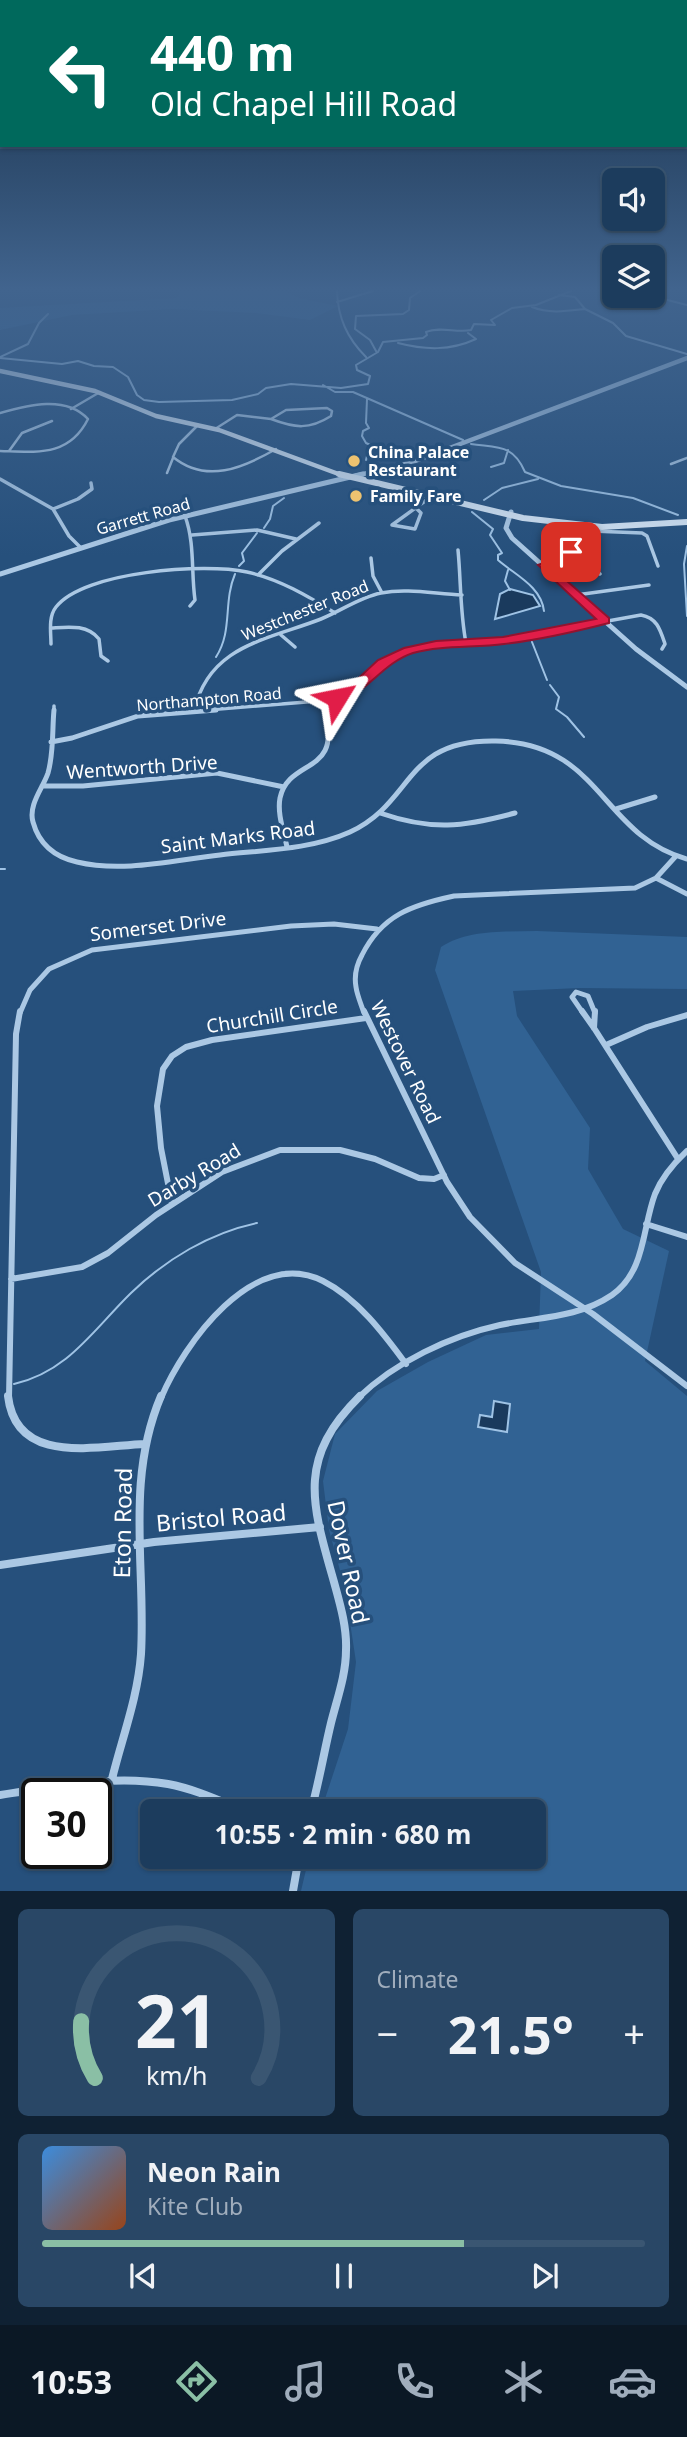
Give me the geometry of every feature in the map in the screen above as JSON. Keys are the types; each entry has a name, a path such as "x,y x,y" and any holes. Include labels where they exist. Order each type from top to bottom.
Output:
{"main road":[{"path":"33,379 97,392 156,416 217,429 350,475 362,475 510,514"},
{"path":"294,456 350,475 555,523 602,527 687,520"}],"street":[{"name":"Garrett Road","path":"362,475 455,447 626,379"},
{"path":"69,408 97,392"},
{"path":"0,413 32,404 69,408 84,413 88,421 71,444 46,452 0,451"},
{"path":"217,429 235,416 246,415 306,429 332,413 327,408 286,410 271,419"},
{"path":"9,451 24,432 52,421"},
{"path":"167,473 179,444 198,425"},
{"path":"173,458 195,469 225,472 240,469 276,449"},
{"path":"671,464 687,458"},
{"name":"Garrett Road","path":"0,574 185,516 414,460"},
{"path":"0,480 53,509 69,536 80,547"},
{"path":"53,509 84,496 93,487 91,484"},
{"path":"417,509 421,513 415,528 392,525 432,496"},
{"path":"510,514 506,528 508,534 653,663 687,687"},
{"path":"185,516 192,534 191,570 195,600 191,606"},
{"path":"404,516 418,519"},
{"path":"258,575 275,556 319,523"},
{"path":"192,534 261,531 296,539"},
{"path":"600,574 582,560 573,557 555,536 558,532 635,532 647,536 658,566"},
{"path":"458,550 461,618 466,643"},
{"path":"543,565 573,557"},
{"path":"371,558 373,576 382,593"},
{"path":"51,644 52,617 57,606 80,589 115,578 228,569 258,575 312,598 335,613"},
{"path":"576,595 649,585"},
{"name":"Westchester Road","path":"194,712 198,688 214,666 237,651 335,613 362,598 382,593 462,595"},
{"name":"Northampton Road","path":"51,742 72,738 127,718 321,702 348,693 377,666 396,655 423,647 550,633 605,620 642,615 653,617 657,622 665,644 662,649"},
{"path":"51,628 73,627 95,635 99,639 102,656 108,661"},
{"path":"281,635 295,647"},
{"path":"287,847 279,802 284,787 315,762 327,747 329,735 321,702"},
{"name":"Saint Marks Road","path":"54,706 49,766 32,810 37,834 54,852 81,863 116,866 287,847 334,837 380,813 419,765 430,757 460,745 495,741 522,743 561,757 585,774 642,839 677,856"},
{"name":"Wentworth Drive","path":"42,786 83,786 217,773 284,787"},
{"path":"616,808 654,797"},
{"path":"380,813 414,824 445,828 471,825 514,813"},
{"path":"677,856 687,859"},
{"name":"Westover Road","path":"677,856 656,878 645,885 625,889 440,898 398,914 377,929 365,948 356,971 356,992 366,1018 463,1208 503,1253 687,1386"},
{"path":"656,878 687,894"},
{"name":"Somerset Drive","path":"145,1444 55,1448 39,1444 18,1429 11,1415 7,1391 16,1023 21,1003 37,978 68,957 98,948 291,926 334,924 377,929"},
{"path":"594,1029 596,1013 593,1000 583,992 576,992 572,997 594,1029 606,1045 614,1063 678,1159"},
{"path":"606,1045 647,1027 687,1015"},
{"name":"Churchill Circle","path":"172,1205 159,1129 157,1082 162,1067 174,1054 189,1045 212,1040 366,1018"},
{"name":"Darby Road","path":"11,1279 82,1267 108,1253 172,1205 232,1167 256,1157 289,1149 340,1150 375,1159 419,1178 434,1179 444,1174"},
{"name":"Dover Road","path":"314,1799 342,1680 346,1643 320,1527 314,1484 323,1441 358,1398 406,1364 452,1340 513,1323 563,1317 585,1310 614,1293 632,1273 642,1250 654,1196 663,1179 687,1151"},
{"path":"646,1224 687,1237"},
{"name":"Eton Road","path":"111,1778 140,1659 138,1495 145,1444 150,1423 165,1387 190,1345 234,1299 272,1276 288,1274 310,1276 335,1289 382,1334 406,1364"},
{"name":"Bristol Road","path":"0,1565 139,1544 320,1527"},
{"path":"112,1779 170,1784 212,1799"},
{"path":"0,1795 21,1792"},
{"path":"293,1891 297,1869"}],"shaded area":[{"path":"510,589 533,595 540,606 495,619 500,594"},
{"path":"537,931 687,937 687,989 579,988 513,991 517,1016 590,1128 588,1169 623,1229 669,1251 645,1361 687,1396 687,1891 301,1891 306,1869 546,1869 546,1799 325,1799 348,1729 356,1662 345,1589 329,1530 323,1481 335,1434 377,1391 428,1362 486,1335 539,1329 541,1272 435,970 441,947 463,937"},
{"path":"494,1401 510,1404 507,1432 478,1427 480,1415 492,1417"}],"waterway":[{"path":"129,379 137,395 144,400 159,402 232,400 258,394 266,388 291,384 326,387"},
{"path":"326,387 341,388 368,384 369,379"},
{"path":"326,387 335,392 353,392 463,440"},
{"path":"366,460 368,452 377,448 366,443 362,436 363,431 369,428 366,423 367,399"},
{"path":"471,444 508,451"},
{"path":"491,467 504,463 508,451"},
{"path":"508,451 515,456 525,472 561,486 633,498 678,515"},
{"path":"484,500 502,488 538,479"},
{"path":"264,528 270,519 273,506 284,498"},
{"path":"472,512 493,529 490,535 502,553 498,555 498,560 533,588 544,611"},
{"path":"239,566 244,561 242,553 257,533"},
{"path":"687,546 684,564 687,616"},
{"path":"508,570 505,581 510,590"},
{"path":"216,657 224,637 229,595 235,574"},
{"path":"532,642 547,680"},
{"path":"550,685 559,697 556,709 567,717 584,737"},
{"path":"0,869 5,869"},
{"path":"14,1384 50,1370 65,1359 79,1348 131,1293 174,1259 222,1233 257,1223"}],"place":[{"name":"China Palace Restaurant","path":"354,461"},
{"name":"Family Fare","path":"356,496"}],"route":[{"path":"337,698 354,690 382,662 408,651 436,645 479,643 573,629 605,620 543,565 573,557 571,552"}]}
